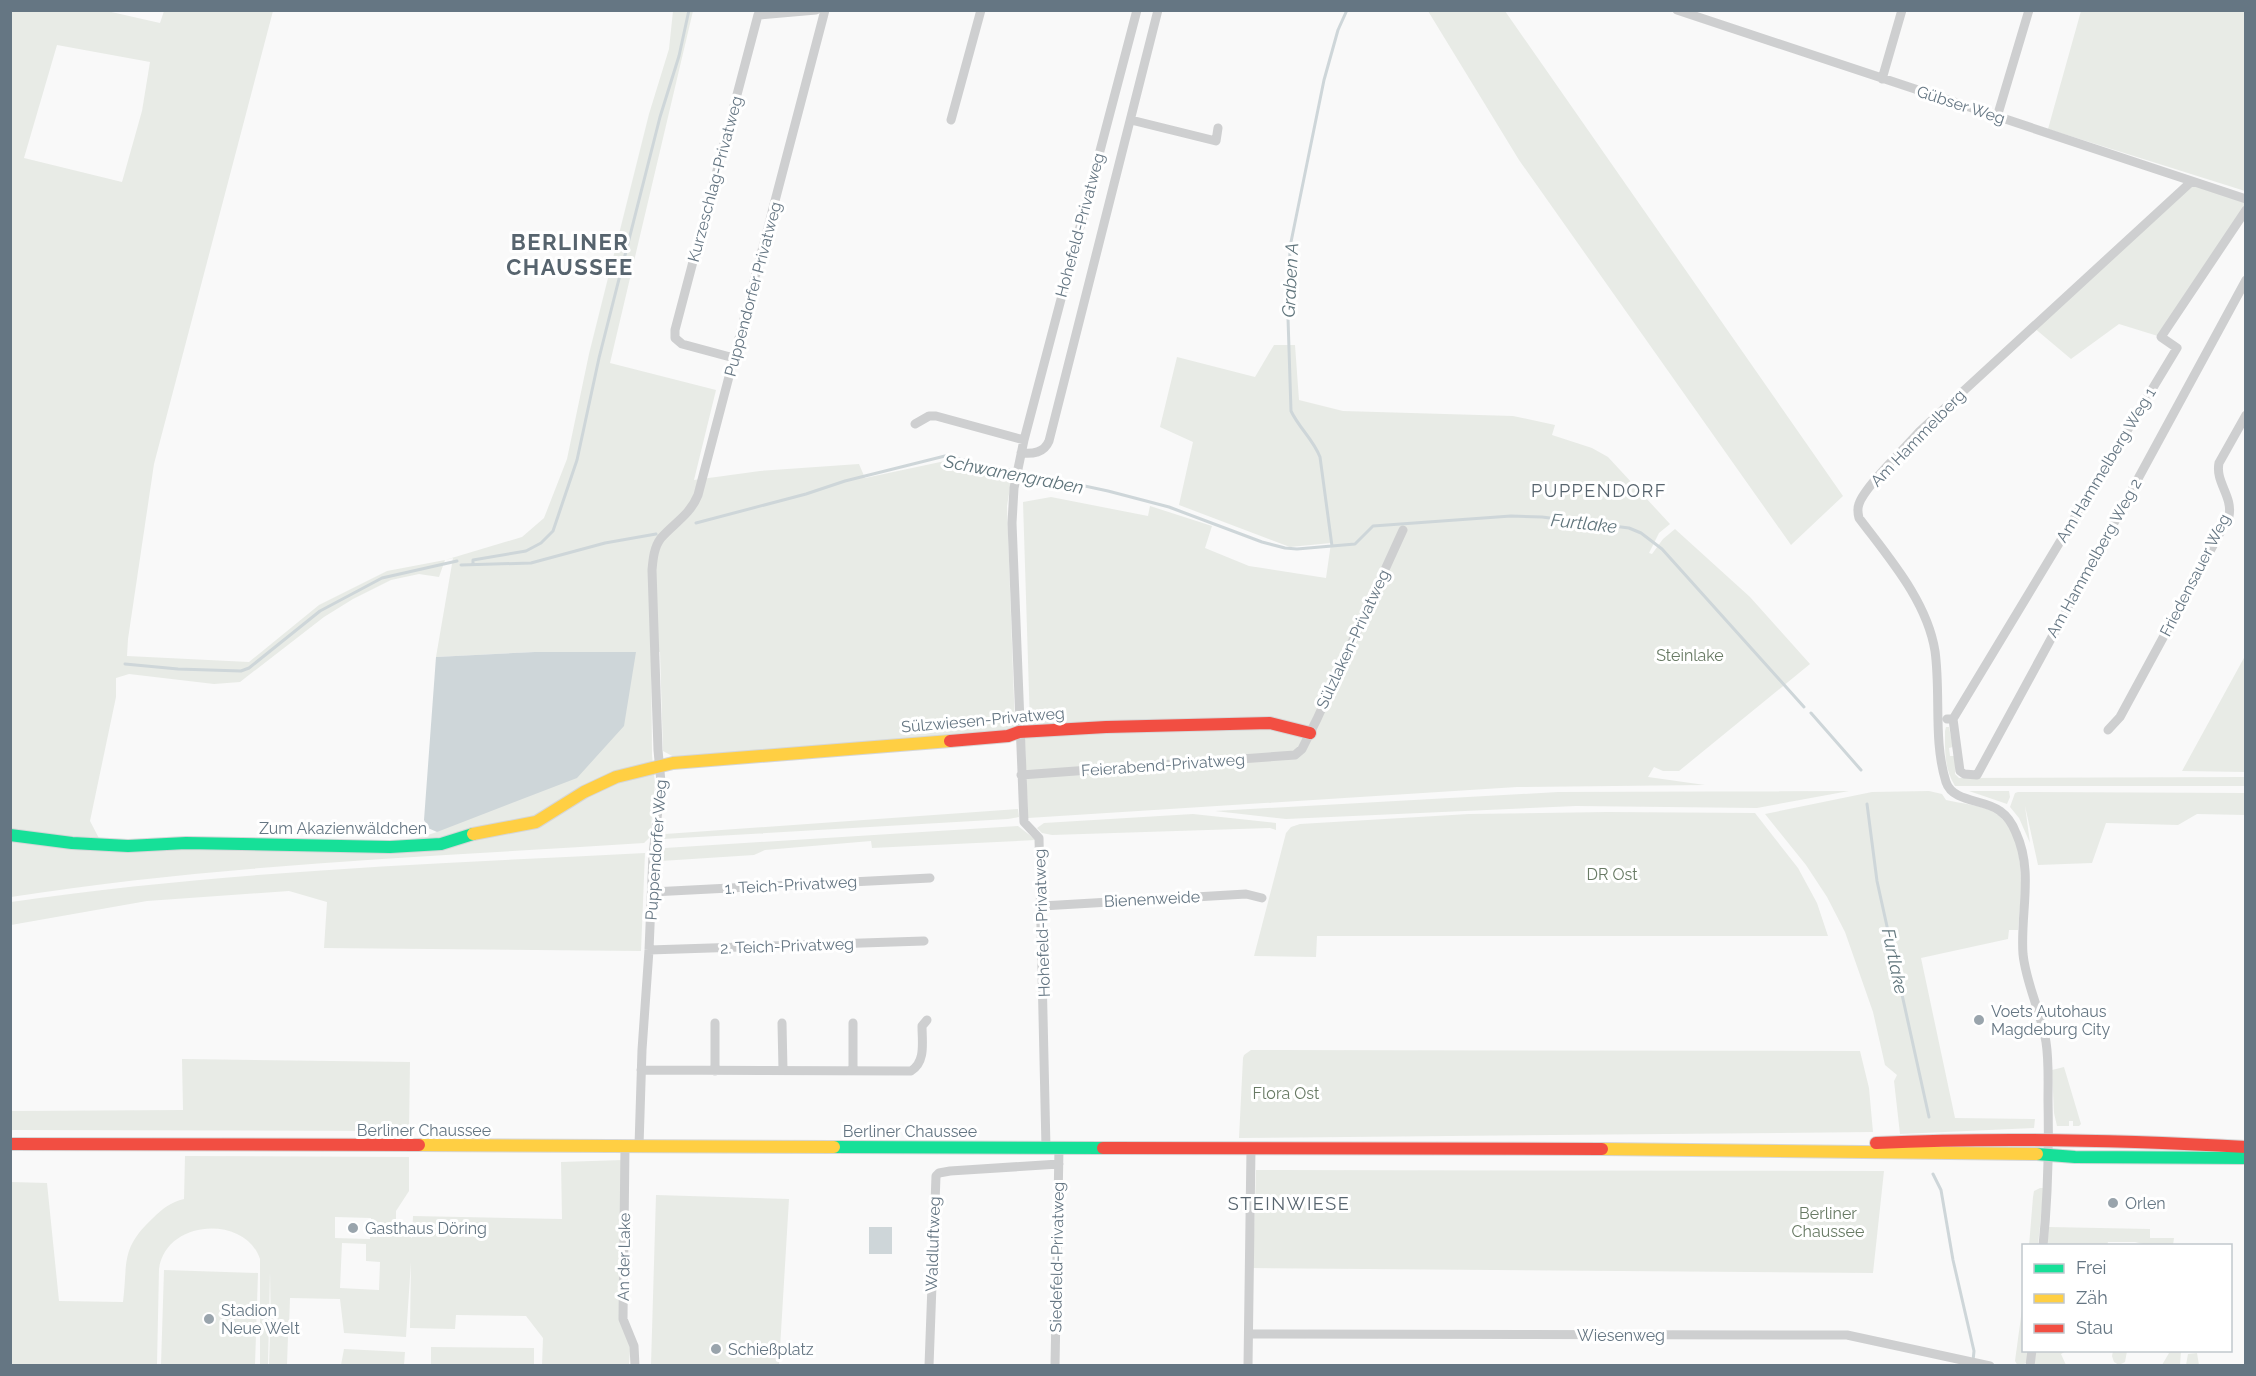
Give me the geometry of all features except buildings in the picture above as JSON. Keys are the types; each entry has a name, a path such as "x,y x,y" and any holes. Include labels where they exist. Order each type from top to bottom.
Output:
{"main road":[{"name":"Sülzwiesen-Privatweg","path":"660,766 717,759 1008,736 1019,732 1106,727 1270,723 1310,733"},
{"name":"Zum Akazienwäldchen","path":"10,835 72,843 128,846 186,843 390,847 441,844 474,834 536,822 584,792 616,777 660,766"},
{"name":"Berliner Chaussee","path":"1809,1150 1856,1143 1964,1139 2146,1141 2246,1147"},
{"name":"Berliner Chaussee","path":"10,1144 1809,1150 2027,1153 2075,1157 2246,1158"}],"street":[{"name":"Kurzeschlag-Privatweg","path":"734,358 682,344 675,338 675,330 758,15 816,10"},
{"name":"Puppendorfer Privatweg","path":"654,553 660,539 687,514 694,504 825,10"},
{"path":"951,120 981,10"},
{"name":"Hohefeld-Privatweg","path":"1053,1148 1039,838 1024,822 1012,523 1016,479 1024,440 1137,10"},
{"name":"Hohefeld-Privatweg","path":"1020,457 1040,452 1046,448 1049,441 1158,10"},
{"name":"Gübser Weg","path":"1677,10 2246,199"},
{"path":"1882,79 1902,10"},
{"path":"1997,117 2029,10"},
{"path":"1131,120 1216,141 1218,128"},
{"name":"Am Hammelberg","path":"2049,1155 2046,1040 2024,960 2025,860 2016,833 2002,812 1985,803 1958,795 1948,787 1942,765 1935,652 1929,628 1916,599 1859,518 1858,508 1860,500 1920,431 2192,181"},
{"name":"Am Hammelberg Weg 1","path":"1953,719 2177,348 2161,337 2246,210"},
{"name":"Am Hammelberg Weg 2","path":"1953,719 1960,771 1964,774 1977,775 2246,280"},
{"name":"Friedensauer Weg","path":"2108,730 2120,717 2229,516 2230,501 2218,476 2219,463 2246,415"},
{"path":"915,424 929,416 936,416 1024,440"},
{"name":"Sülzlaken-Privatweg","path":"1302,749 1404,530"},
{"name":"Puppendorfer Weg","path":"639,1146 653,855 661,782 652,570 654,553"},
{"path":"1939,719 1953,719"},
{"name":"Feierabend-Privatweg","path":"1021,775 1295,755 1302,749"},
{"name":"1. Teich-Privatweg","path":"652,892 930,878"},
{"name":"Bienenweide","path":"1042,906 1246,894 1262,898"},
{"name":"2. Teich-Privatweg","path":"649,950 924,941"},
{"path":"641,1070 911,1071 918,1067 922,1059 922,1026 927,1020"},
{"path":"715,1023 715,1071"},
{"path":"782,1023 783,1070"},
{"path":"853,1023 853,1071"},
{"name":"An der Lake","path":"625,1146 623,1316 635,1349 635,1365"},
{"name":"Siedefeld-Privatweg","path":"1053,1148 1059,1164 1055,1365"},
{"path":"1248,1365 1248,1217 1251,1148"},
{"path":"2043,1244 2049,1155"},
{"name":"Waldluftweg","path":"929,1365 934,1181 937,1174 950,1171 1059,1164"},
{"name":"Wiesenweg","path":"1249,1334 1847,1335 1990,1365"}],"green space":[{"path":"11,11 107,11 160,23 164,11 273,11 154,464 127,656 249,662 319,605 387,571 445,560 522,537 544,518 567,459 589,354 649,114 669,49 673,11 693,11 610,363 716,390 694,480 760,471 859,464 865,478 945,461 1012,476 1007,506 1015,727 1011,731 674,757 663,751 660,652 651,652 652,755 655,784 650,837 644,843 247,869 11,897","holes":["57,45 150,62 142,111 122,182 24,158","453,558 436,657 535,652 636,652 437,832 390,847 102,844 90,821 116,697 116,678 129,674 214,684 240,682 324,617 353,599 391,580 419,574 439,577 445,560"]},
{"path":"1428,11 1505,11 1843,496 1791,545 1519,160"},
{"path":"2081,11 2245,11 2245,191 2048,129"},
{"path":"2192,181 2245,199 2245,210 2161,337 2119,324 2071,359 2033,327"},
{"name":"Steinlake","path":"1274,345 1295,345 1299,400 1343,411 1513,416 1555,425 1552,435 1592,448 1608,457 1670,524 1659,533 1649,553 1652,554 1663,539 1675,529 1750,597 1810,664 1679,771 1663,771 1654,767 1648,777 1705,785 1517,787 1028,818 1025,740 1030,725 1023,502 1051,497 1148,516 1150,506 1212,526 1205,548 1249,566 1326,578 1331,543 1290,547 1179,505 1193,442 1160,427 1177,357 1255,377"},
{"path":"2245,656 2245,772 2182,771"},
{"path":"1946,727 1949,727 1953,747 1949,748 1950,756 1956,756 1955,774 1959,778 2245,777 2245,786 1955,786 1946,759"},
{"path":"1849,791 1757,808 1576,806 1286,819 1215,811 1558,792"},
{"path":"1929,791 1942,794 1946,800 1977,806 1995,813 2006,823 2013,836 2020,867 2018,930 2009,930 2008,939 1921,958 1955,1118 2035,1119 2034,1128 1900,1134 1894,1081 1897,1075 1885,1065 1873,1012 1845,932 1827,897 1806,865 1765,814 1872,792"},
{"path":"1969,791 2009,791 2010,797 2007,804"},
{"path":"2015,793 2245,793 2245,815 2197,814 2178,825 2106,823 2092,863 2038,865 2025,806 2030,843 2019,818 2010,807"},
{"path":"1018,809 1019,817 1008,819 663,839 660,837 665,834"},
{"name":"DR Ost","path":"1755,813 1798,868 1817,903 1828,936 1317,936 1316,957 1254,956 1286,833 1291,827 1300,824 1469,814"},
{"path":"1193,814 1276,823 1276,830 1270,828 1052,835 1042,833 1037,828 1044,823"},
{"path":"1018,826 1036,840 872,848 871,841 765,850 754,855 661,861 665,848"},
{"path":"645,853 641,951 324,948 327,902 289,891 147,901 11,925 11,902 90,891 327,870"},
{"name":"Flora Ost","path":"1251,1050 1860,1051 1869,1088 1873,1132 1239,1138 1243,1058"},
{"path":"182,1059 410,1062 409,1131 11,1130 11,1111 183,1110"},
{"path":"2064,1067 2081,1124 2079,1126 2073,1126 2073,1121 2069,1121 2069,1126 2057,1126 2054,1113 2052,1070"},
{"path":"185,1156 409,1157 409,1191 396,1211 396,1226 412,1238 413,1216 562,1219 561,1162 623,1160 623,1319 635,1351 630,1351 629,1365 542,1365 543,1338 526,1316 456,1315 455,1329 410,1328 411,1262 406,1337 344,1333 340,1299 290,1298 289,1327 271,1326 270,1272 268,1365 260,1365 260,1259 252,1245 239,1235 223,1230 207,1229 190,1232 176,1240 165,1252 159,1269 157,1365 11,1366 11,1182 47,1183 59,1301 123,1302 126,1266 130,1248 135,1239 160,1212 184,1199","holes":["335,1217 371,1218 370,1239 335,1238","342,1243 366,1244 366,1261 380,1262 379,1290 340,1288"]},
{"name":"Berliner Chaussee","path":"1256,1170 1884,1171 1873,1273 1253,1268"},
{"path":"2044,1188 2038,1244 2029,1244 2033,1197 2034,1191"},
{"path":"656,1195 789,1199 779,1365 651,1365"},
{"path":"2049,1227 2150,1229 2150,1238 2174,1238 2173,1244 2108,1242 2108,1244 2047,1244"},
{"name":"Stadion Neue Welt","path":"164,1270 258,1273 255,1365 161,1365"},
{"path":"2022,1309 2022,1352 2028,1352 2027,1362 2018,1366 2015,1361"},
{"path":"270,1336 288,1336 287,1365 269,1365"},
{"path":"431,1347 534,1348 534,1365 431,1365"},
{"path":"344,1349 405,1352 404,1365 341,1365"},
{"path":"2036,1352 2064,1352 2061,1354 2066,1365 2034,1366"},
{"path":"2113,1352 2127,1352 2125,1362 2119,1365 2114,1362"},
{"path":"2166,1352 2181,1352 2180,1365 2162,1365 2169,1353"},
{"path":"2197,1353 2199,1365 2186,1365 2188,1354"}],"shaded area":[{"path":"535,652 636,652 624,726 577,778 437,832 428,828 424,820 436,657"},
{"path":"869,1227 892,1227 892,1254 869,1254"}],"waterway":[{"path":"473,564 473,560 526,551 541,543 553,531 577,460 599,358 660,117 679,56 689,10"},
{"name":"Graben A","path":"1332,546 1320,457 1291,411 1287,287 1291,242 1324,80 1338,30 1347,10"},
{"name":"Schwanengraben","path":"696,523 806,494 845,481 945,456 1108,491 1169,507 1262,542 1285,548 1355,544 1373,526 1511,516 1542,517 1629,528 1641,533 1662,549 1804,707"},
{"name":"Schwanengraben","path":"461,565 531,563 605,543 656,534"},
{"name":"Schwanengraben","path":"125,664 241,671 249,668 320,611 382,578 457,561"},
{"name":"Furtlake","path":"1811,713 1861,770"},
{"name":"Furtlake","path":"1867,804 1877,881 1929,1117"},
{"name":"Furtlake","path":"1933,1174 1941,1190 1953,1260 1974,1351 1973,1361"}],"traffic: fast":[{"path":"10,835 72,843 128,846 186,843 390,847 441,844 473,834"},
{"path":"834,1147 1103,1148"},
{"path":"2037,1154 2075,1157 2246,1158"}],"traffic: slow":[{"path":"473,834 536,822 584,792 616,777 673,763 950,741"},
{"path":"419,1145 834,1147"},
{"path":"1602,1149 2037,1154"}],"traffic: jam":[{"path":"950,741 1008,736 1019,732 1106,727 1270,723 1310,733"},
{"path":"1876,1143 2061,1140 2246,1147"},
{"path":"10,1144 419,1145"},
{"path":"1103,1148 1602,1149"}],"place":[{"name":"Voets Autohaus Magdeburg City","path":"1979,1020"},
{"name":"Orlen","path":"2113,1203"},
{"name":"Gasthaus Döring","path":"353,1228"},
{"name":"Stadion Neue Welt","path":"209,1319"},
{"name":"Schießplatz","path":"716,1349"}],"district":[{"name":"BERLINER CHAUSSEE","path":"570,254"},
{"name":"PUPPENDORF","path":"1599,490"},
{"name":"STEINWIESE","path":"1289,1203"}]}
